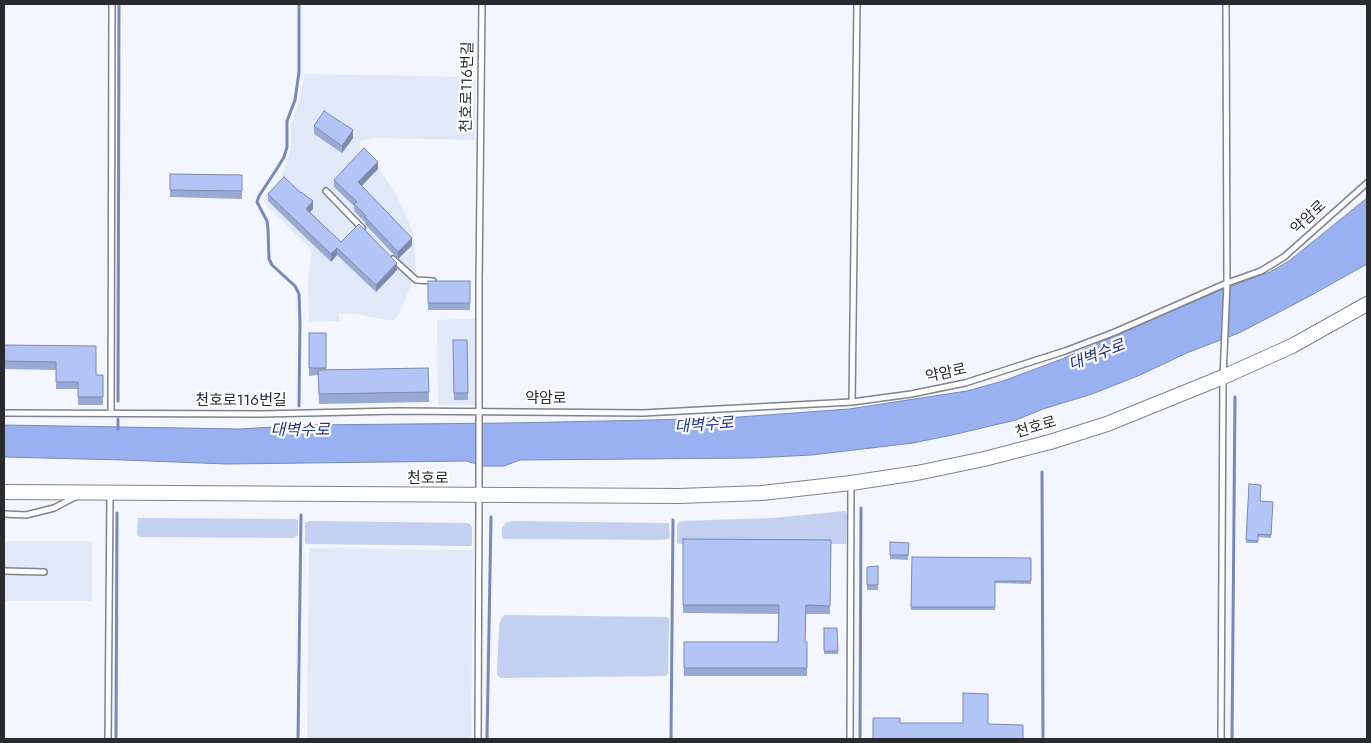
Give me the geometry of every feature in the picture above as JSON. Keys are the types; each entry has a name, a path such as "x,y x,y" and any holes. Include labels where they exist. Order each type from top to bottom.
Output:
{"street":[{"name":"천호로","path":"4,492 679,496 762,493 851,483 918,473 984,459 1050,442 1107,424 1223,377 1292,346 1367,304"}],"lane":[{"path":"111,413 112,4"},
{"name":"천호로116번길","path":"478,739 478,282 482,4"},
{"path":"852,402 857,4"},
{"path":"1220,739 1223,377 1227,285 1226,4"},
{"name":"약암로","path":"479,413 644,413 852,402 965,384 1065,351 1115,332 1261,271 1284,257 1367,183"},
{"path":"326,191 364,230"},
{"path":"391,257 404,271 416,280 441,282"},
{"path":"469,282 478,282"},
{"name":"천호로116번길","path":"4,413 260,414 351,411 479,413"},
{"path":"850,739 851,483"},
{"path":"4,514 26,515 54,508 86,492"},
{"path":"108,739 110,493"},
{"path":"4,571 44,572"}],"shaded area":[{"path":"304,74 475,77 475,140 373,138 361,141 360,148 379,168 393,189 412,230 416,271 403,305 393,320 356,314 339,314 339,321 309,322 308,284 311,254 309,247 264,202 264,197 280,179 285,169 291,147 291,125 301,94"},
{"path":"475,319 475,405 438,405 437,320"},
{"path":"845,511 847,514 846,544 677,543 677,525 682,521 772,518"},
{"path":"138,518 295,519 298,520 298,535 294,538 140,537 137,534"},
{"path":"311,521 467,523 472,527 472,544 467,546 307,544 305,543 305,523"},
{"path":"512,521 669,523 670,537 660,540 504,539 502,537 502,528 506,523"},
{"path":"4,541 92,541 92,601 4,601"},
{"path":"309,548 473,550 471,739 307,739"},
{"path":"505,615 667,617 669,619 668,674 666,676 501,678 497,674 499,625 502,617"}],"water":[{"name":"대벽수로","path":"1367,198 1367,264 1308,297 1239,333 1189,352 1140,375 1092,394 1043,409 1016,420 913,443 812,455 752,458 520,460 504,466 484,466 466,461 227,464 4,457 4,425 240,429 309,425 508,423 739,417 849,409 967,391 1003,381 1062,359 1218,291 1270,272 1289,261"}],"building":[{"path":"324,111 353,130 342,146 314,126"},
{"path":"364,148 378,162 358,182 412,238 398,252 354,204 357,202 334,180"},
{"path":"170,174 242,175 242,191 170,190"},
{"path":"284,177 313,201 306,209 341,242 359,224 397,263 376,285 337,248 331,254 268,194"},
{"path":"428,281 470,281 470,303 428,303"},
{"path":"309,333 326,333 326,368 309,368"},
{"path":"453,340 467,340 468,393 454,393"},
{"path":"4,345 96,346 96,375 103,375 103,397 78,397 78,382 56,382 56,362 4,361"},
{"path":"428,368 429,392 319,394 318,370"},
{"path":"1249,484 1261,485 1260,501 1273,502 1271,535 1258,534 1258,541 1246,540"},
{"path":"683,539 831,540 830,606 806,605 805,642 807,642 807,668 684,668 684,642 778,642 779,605 683,605"},
{"path":"890,542 909,543 908,555 890,555"},
{"path":"912,557 1031,558 1031,581 995,581 995,607 911,607"},
{"path":"878,566 878,585 867,585 867,567"},
{"path":"824,628 837,628 838,651 824,651"},
{"path":"963,693 988,694 988,724 1023,725 1023,739 873,739 873,718 900,718 900,723 963,723"}],"waterway":[{"path":"118,401 119,4"},
{"path":"299,4 299,72 295,100 287,121 287,147 284,157 257,202 267,221 269,259 272,265 295,286 299,294 299,406"},
{"path":"1232,739 1235,397"},
{"path":"118,419 118,429"},
{"path":"1042,472 1043,739"},
{"path":"860,739 861,508"},
{"path":"116,739 117,513"},
{"path":"298,739 301,515"},
{"path":"487,739 491,517"},
{"path":"671,739 673,520"}]}
